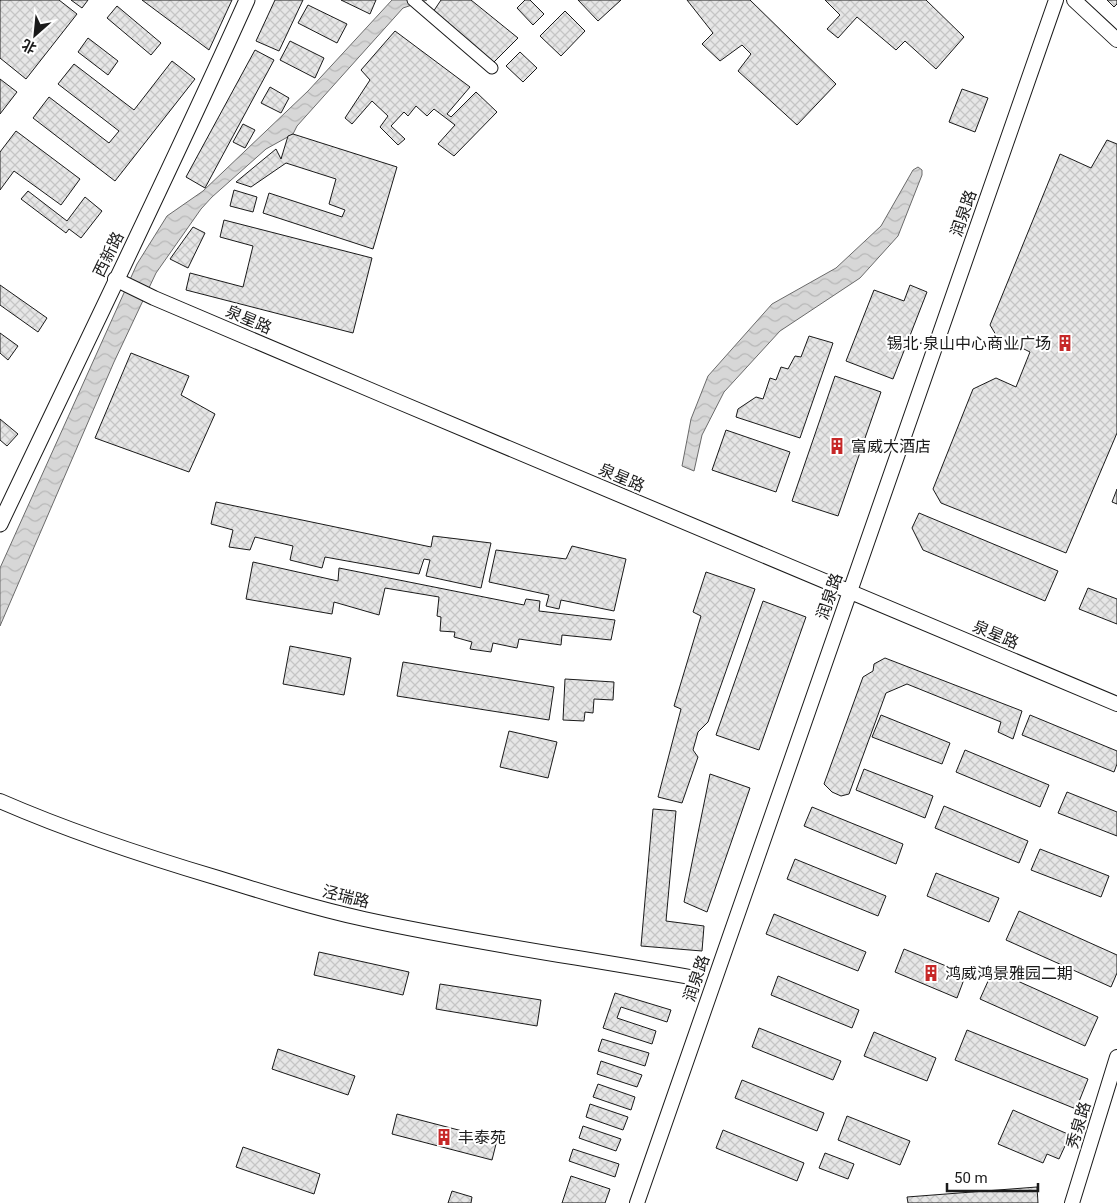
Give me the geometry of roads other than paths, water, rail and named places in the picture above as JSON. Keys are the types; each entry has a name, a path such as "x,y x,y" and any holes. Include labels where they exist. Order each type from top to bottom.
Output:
{"main road":[{"name":"西新路","path":"0,524 120,281 247,0"}],"street":[{"name":"润泉路","path":"637,1203 1056,0"},
{"path":"1074,0 1117,40"},
{"path":"414,2 492,68"},
{"name":"泉星路","path":"120,281 154,298 1117,704"},
{"name":"泾瑞路","path":"0,801 85,836 145,856 280,897 362,918 441,935 695,978"},
{"name":"秀泉路","path":"1072,1203 1117,1057"}],"water":[{"path":"392,0 427,0 403,8 297,126 293,134 266,149 212,197 201,209 156,273 114,362 0,626 0,568 137,264 167,216 203,191 308,91"},
{"path":"918,167 922,170 922,175 898,236 860,278 780,331 724,392 702,435 694,471 682,466 691,419 708,376 772,304 836,268 881,226 913,170"}],"place":[{"name":"锡北·泉山中心商业广场","path":"1065,343"},
{"name":"富威大酒店","path":"837,446"},
{"name":"鸿威鸿景雅园二期","path":"931,973"},
{"name":"丰泰苑","path":"444,1137"}]}
